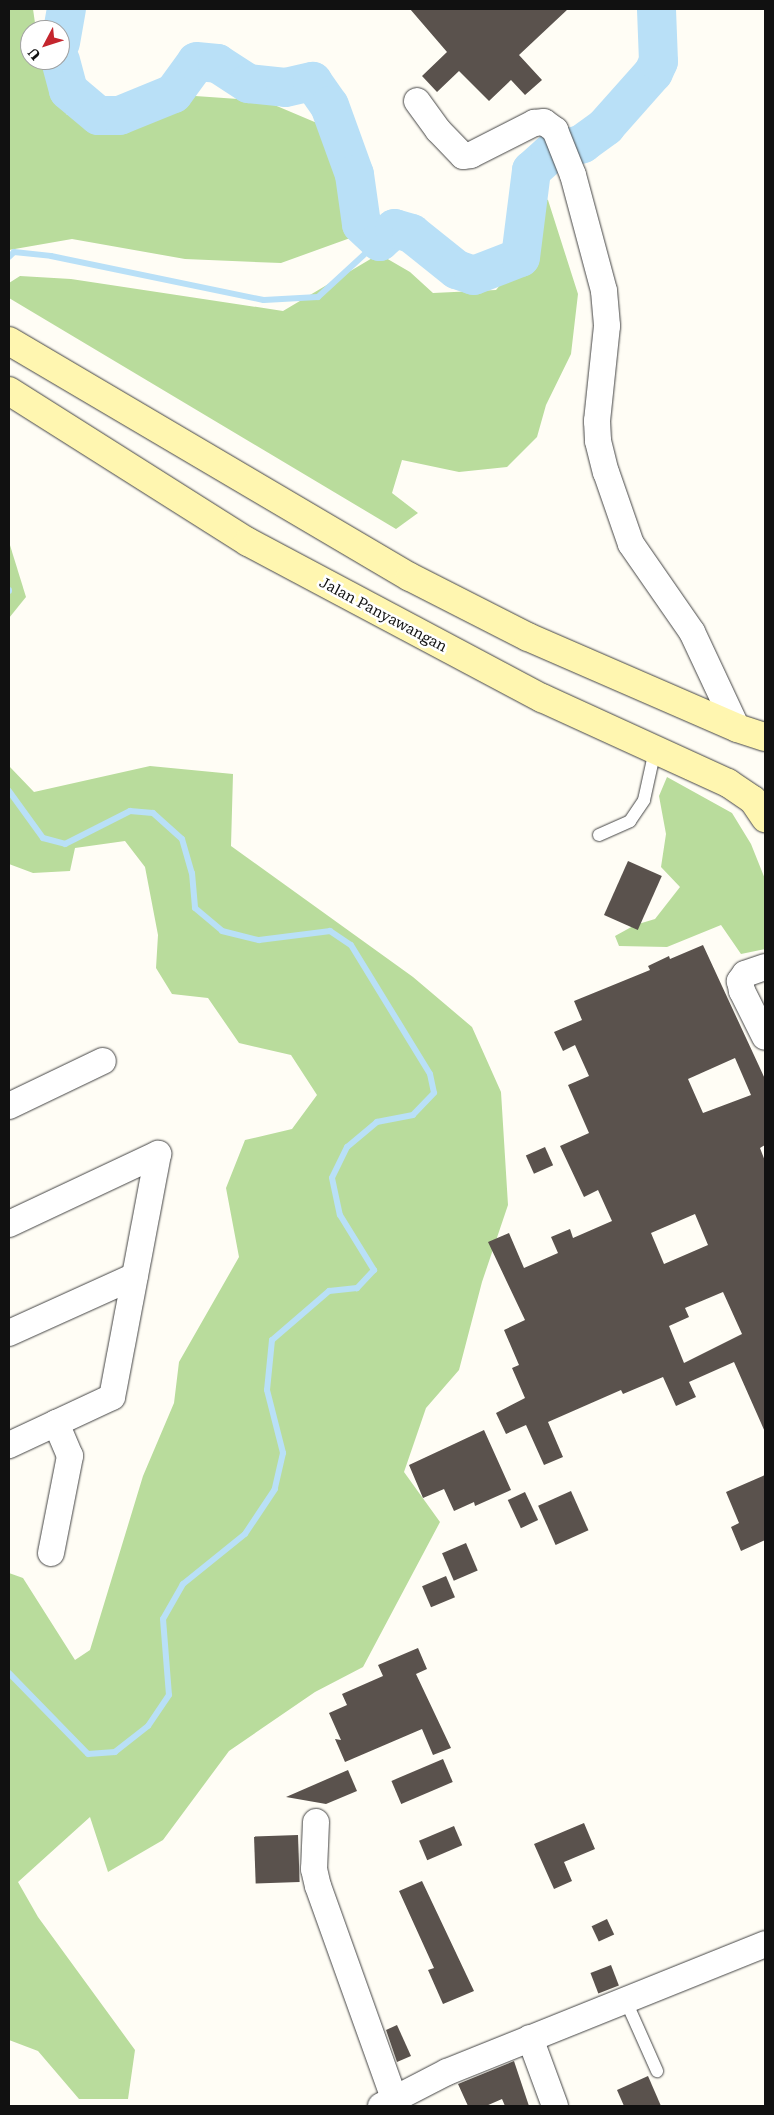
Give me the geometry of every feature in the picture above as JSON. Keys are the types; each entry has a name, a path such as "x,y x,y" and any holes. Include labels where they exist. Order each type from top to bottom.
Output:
{"main road":[{"path":"9,341 410,577 528,637 737,728 765,737"},
{"name":"Jalan Panyawangan","path":"9,391 248,542 425,639 542,698 735,787 753,800 765,818"}],"street":[{"path":"417,100 438,130 462,156 471,155 534,123 544,122 555,130 573,175 604,291 607,326 598,421 598,441 606,472 631,544 692,632 737,728"},
{"path":"765,967 744,974 740,981 742,991 765,1037"},
{"path":"9,1106 103,1062"},
{"path":"9,1224 158,1154 112,1397 9,1445"},
{"path":"9,1333 135,1276"},
{"path":"51,1553 70,1456 56,1423"},
{"path":"316,1822 314,1869 318,1886 387,2102 429,2080 625,1999 765,1944"},
{"path":"530,2038 555,2106"}],"lane":[{"path":"599,835 630,821 644,800 655,750"},
{"path":"625,1999 657,2071"}],"green space":[{"path":"9,9 33,9 35,20 20,20 20,70 46,70 67,115 119,114 181,95 265,101 350,137 353,237 281,263 185,259 72,239 9,250"},
{"path":"539,195 548,200 578,294 571,354 546,405 537,437 507,467 459,472 402,460 392,493 418,513 396,529 9,298 9,283 20,276 71,279 283,311 379,254 410,272 433,293 496,290 531,248"},
{"path":"9,542 26,597 9,618"},
{"path":"9,766 34,792 150,766 233,774 231,846 413,977 472,1027 501,1092 508,1205 482,1282 459,1370 426,1408 404,1472 440,1522 363,1667 315,1692 229,1751 163,1840 108,1872 90,1817 18,1882 38,1917 135,2050 128,2099 79,2099 38,2051 9,2040 9,1573 23,1578 75,1660 90,1650 143,1476 174,1403 179,1362 239,1257 226,1188 245,1140 292,1129 317,1095 291,1055 239,1043 208,998 172,994 156,968 158,935 145,867 125,841 75,848 70,871 33,873 9,864"},
{"path":"667,777 732,813 751,844 765,879 765,949 741,954 721,925 667,947 619,946 615,936 635,925 655,919 680,887 661,867 666,834 659,796"}],"building":[{"path":"410,9 568,9 519,55 542,80 525,95 511,80 489,101 459,71 437,92 422,76 447,52"},
{"path":"628,861 662,876 638,930 604,915"},
{"path":"703,945 765,1079 765,1145 760,1148 765,1161 765,1432 734,1362 689,1382 696,1397 676,1406 663,1377 623,1394 621,1390 548,1422 563,1457 544,1465 526,1425 506,1434 496,1413 525,1398 512,1368 519,1365 504,1330 525,1320 488,1242 509,1233 524,1268 558,1253 551,1237 570,1229 573,1238 612,1221 598,1190 584,1197 560,1146 589,1133 568,1085 589,1076 575,1045 563,1051 554,1032 582,1020 574,1001 650,970 648,966 669,956 670,959","holes":["735,1058 751,1095 703,1113 688,1079","695,1214 708,1245 664,1264 651,1233","723,1292 742,1334 684,1363 669,1326 689,1317 685,1308"]},
{"path":"545,1147 553,1165 534,1174 526,1156"},
{"path":"484,1430 511,1490 475,1506 474,1502 454,1511 444,1489 423,1498 409,1465"},
{"path":"765,1475 765,1540 741,1551 731,1527 739,1523 726,1492"},
{"path":"571,1491 588,1530 556,1545 538,1506"},
{"path":"525,1492 538,1520 521,1528 508,1500"},
{"path":"466,1543 478,1571 454,1581 442,1553"},
{"path":"446,1576 455,1597 431,1607 422,1586"},
{"path":"418,1648 427,1669 416,1674 451,1748 433,1755 422,1729 345,1762 335,1739 341,1740 329,1713 347,1705 342,1694 383,1676 378,1665"},
{"path":"443,1759 453,1782 401,1804 391,1781"},
{"path":"348,1770 357,1791 326,1804 286,1797"},
{"path":"584,1823 595,1849 564,1862 572,1881 554,1889 534,1844"},
{"path":"454,1826 462,1845 427,1860 419,1841"},
{"path":"298,1835 300,1882 256,1884 254,1837"},
{"path":"422,1881 474,1991 443,2004 428,1970 434,1968 399,1891"},
{"path":"607,1919 614,1934 599,1942 592,1926"},
{"path":"611,1965 619,1986 598,1993 590,1973"},
{"path":"397,2025 411,2056 397,2062 386,2030"},
{"path":"514,2061 529,2106 505,2106 502,2099 486,2106 468,2106 458,2084"},
{"path":"648,2076 661,2106 624,2106 617,2090"}],"waterway":[{"path":"64,20 66,9"},
{"path":"63,70 68,90 98,115 119,115 173,93 196,61 217,63 248,83 285,87 312,81 329,105 354,174 361,224 379,241 394,228 411,233 456,269 473,275 520,257 531,170 550,153 582,143 605,126 653,72 658,61 656,9"},
{"path":"9,257 14,252 51,256 264,300 318,297 379,241"},
{"path":"9,791 43,838 65,844 130,811 153,813 182,839 192,873 195,908 222,931 259,940 330,931 351,945 430,1074 434,1093 413,1115 377,1122 347,1147 332,1178 340,1215 374,1270 357,1288 329,1291 272,1340 267,1390 283,1453 275,1489 245,1534 183,1584 163,1619 169,1695 148,1726 115,1752 88,1754 9,1673"}]}
